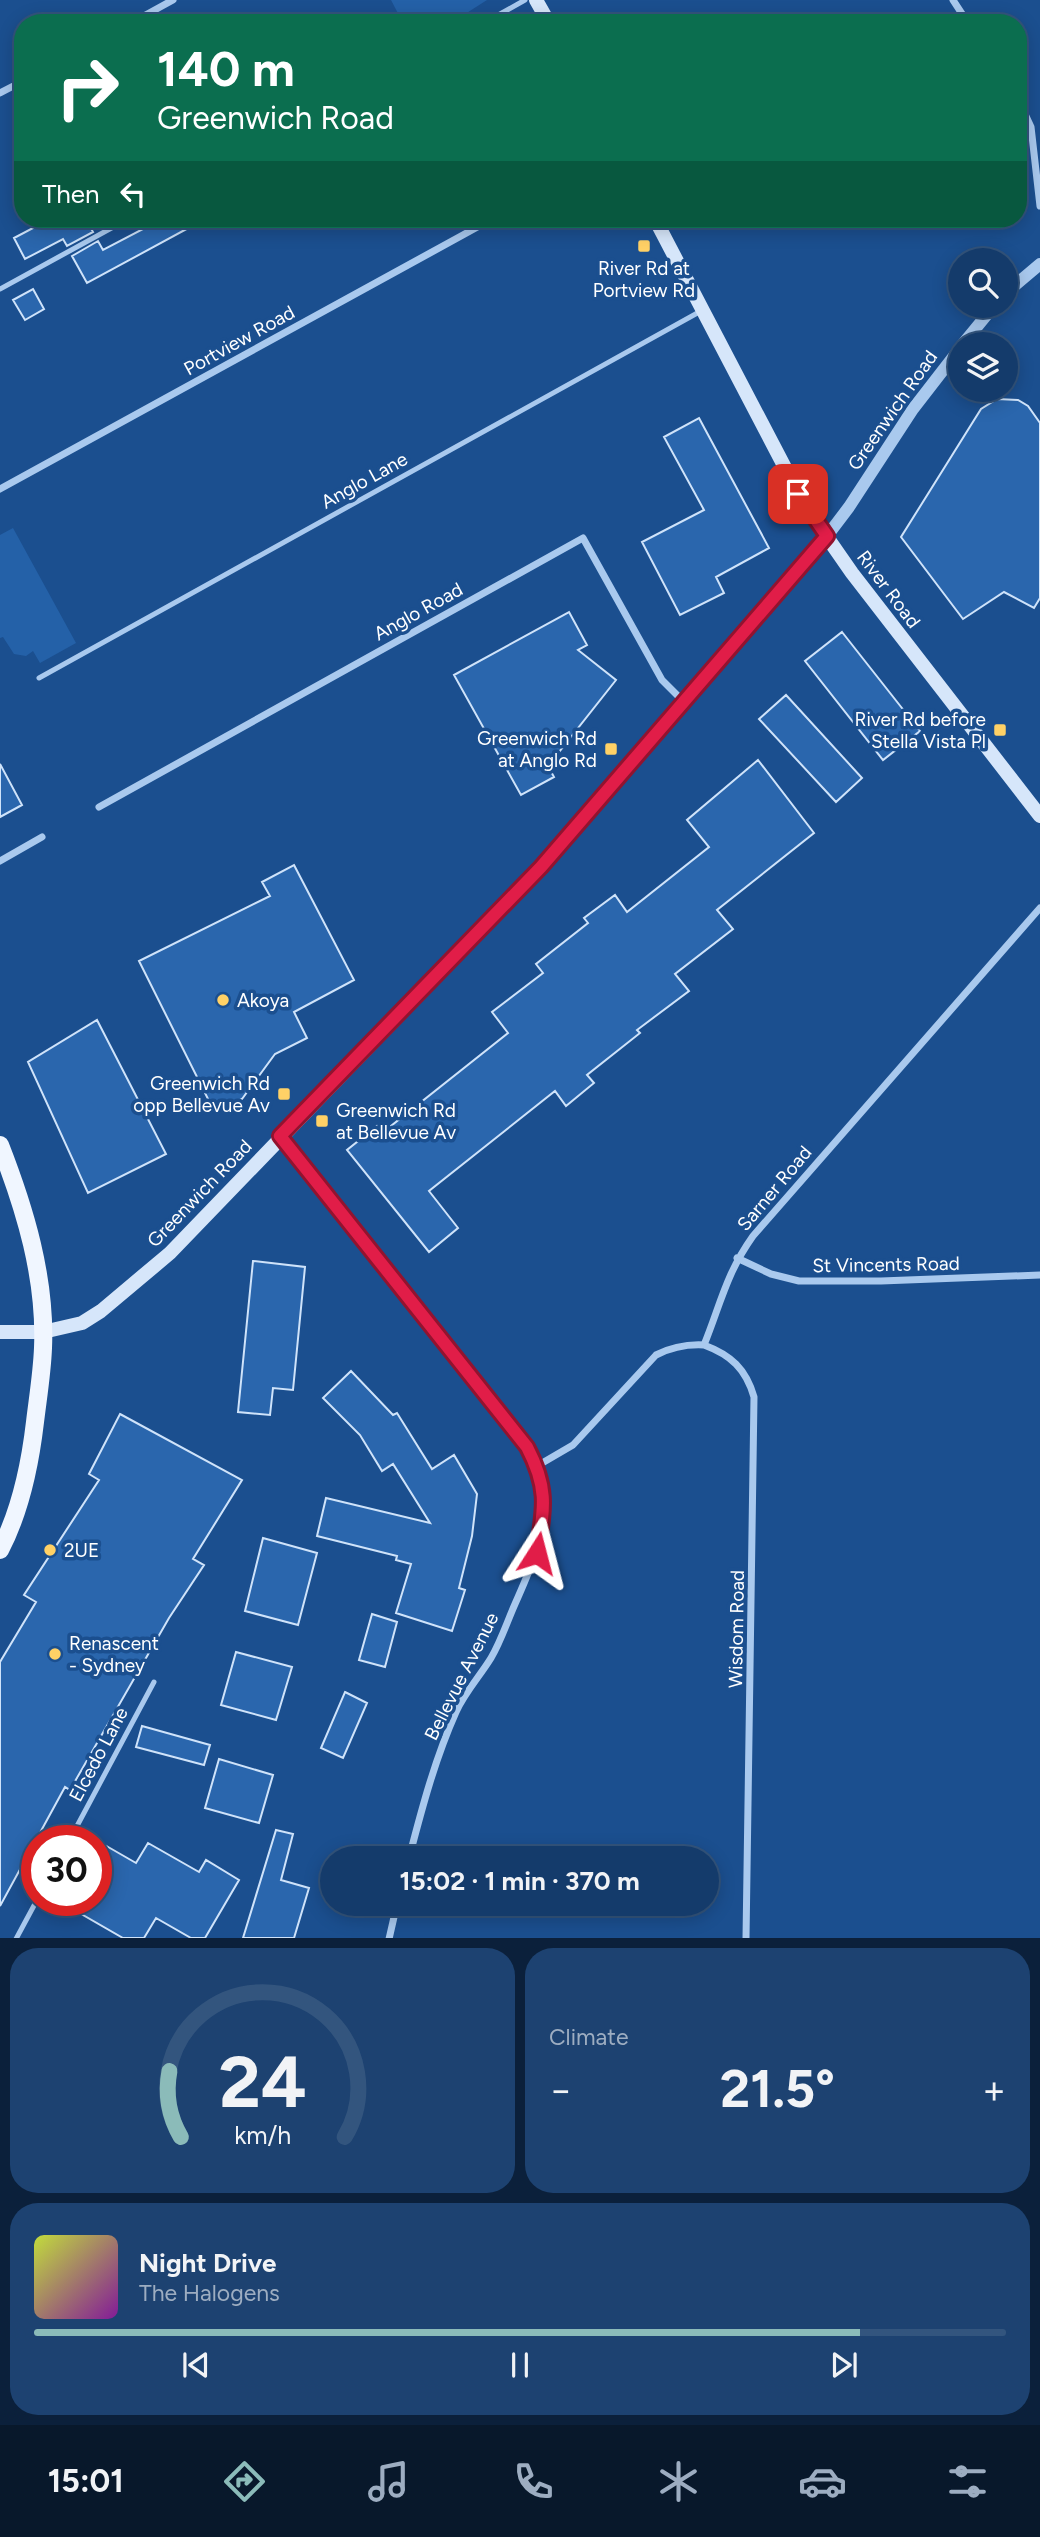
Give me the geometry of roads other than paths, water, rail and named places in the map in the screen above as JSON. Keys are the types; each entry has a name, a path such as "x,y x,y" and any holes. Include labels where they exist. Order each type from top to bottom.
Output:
{"main road":[{"name":"River Road","path":"660,228 798,494 852,573 1040,816"},
{"name":"Greenwich Road","path":"0,1332 43,1332 71,1328 101,1311 170,1253 541,867 827,536"},
{"path":"0,1145 30,1236 40,1286 43,1332 41,1376 31,1452 19,1500 0,1550"}],"street":[{"path":"147,14 173,0"},
{"path":"1027,118 1031,127 1040,206"},
{"name":"Portview Road","path":"0,489 476,228"},
{"path":"1018,283 1040,264"},
{"name":"Greenwich Road","path":"973,332 984,318"},
{"name":"Greenwich Road","path":"827,536 849,507 912,409 948,364"},
{"name":"Anglo Road","path":"99,807 583,538 662,680 684,702"},
{"path":"0,861 42,837"},
{"name":"Sarner Road","path":"704,1345 720,1295 737,1258 772,1213 1040,908"},
{"name":"Bellevue Avenue","path":"280,1136 519,1434 537,1466 544,1512 537,1553 492,1656 458,1708 435,1763 412,1846"},
{"name":"St Vincents Road","path":"737,1258 771,1274 799,1281 1040,1275"},
{"path":"537,1466 573,1445 656,1355 671,1348 704,1345"},
{"name":"Wisdom Road","path":"704,1345 722,1352 744,1371 754,1396 746,1938"},
{"path":"389,1938 394,1916"}],"lane":[{"path":"500,14 525,0"},
{"path":"0,289 112,228"},
{"name":"Anglo Lane","path":"39,678 703,309"},
{"name":"Elcedo Lane","path":"78,1825 154,1682"},
{"path":"16,1938 28,1916"}],"place":[{"name":"River Rd at Portview Rd","path":"644,246"},
{"name":"River Rd before Stella Vista Pl","path":"1000,730"},
{"name":"Greenwich Rd at Anglo Rd","path":"611,749"},
{"name":"Akoya","path":"223,1000"},
{"name":"Greenwich Rd opp Bellevue Av","path":"284,1094"},
{"name":"Greenwich Rd at Bellevue Av","path":"322,1121"},
{"name":"2UE","path":"50,1550"},
{"name":"Renascent - Sydney","path":"55,1654"}]}
